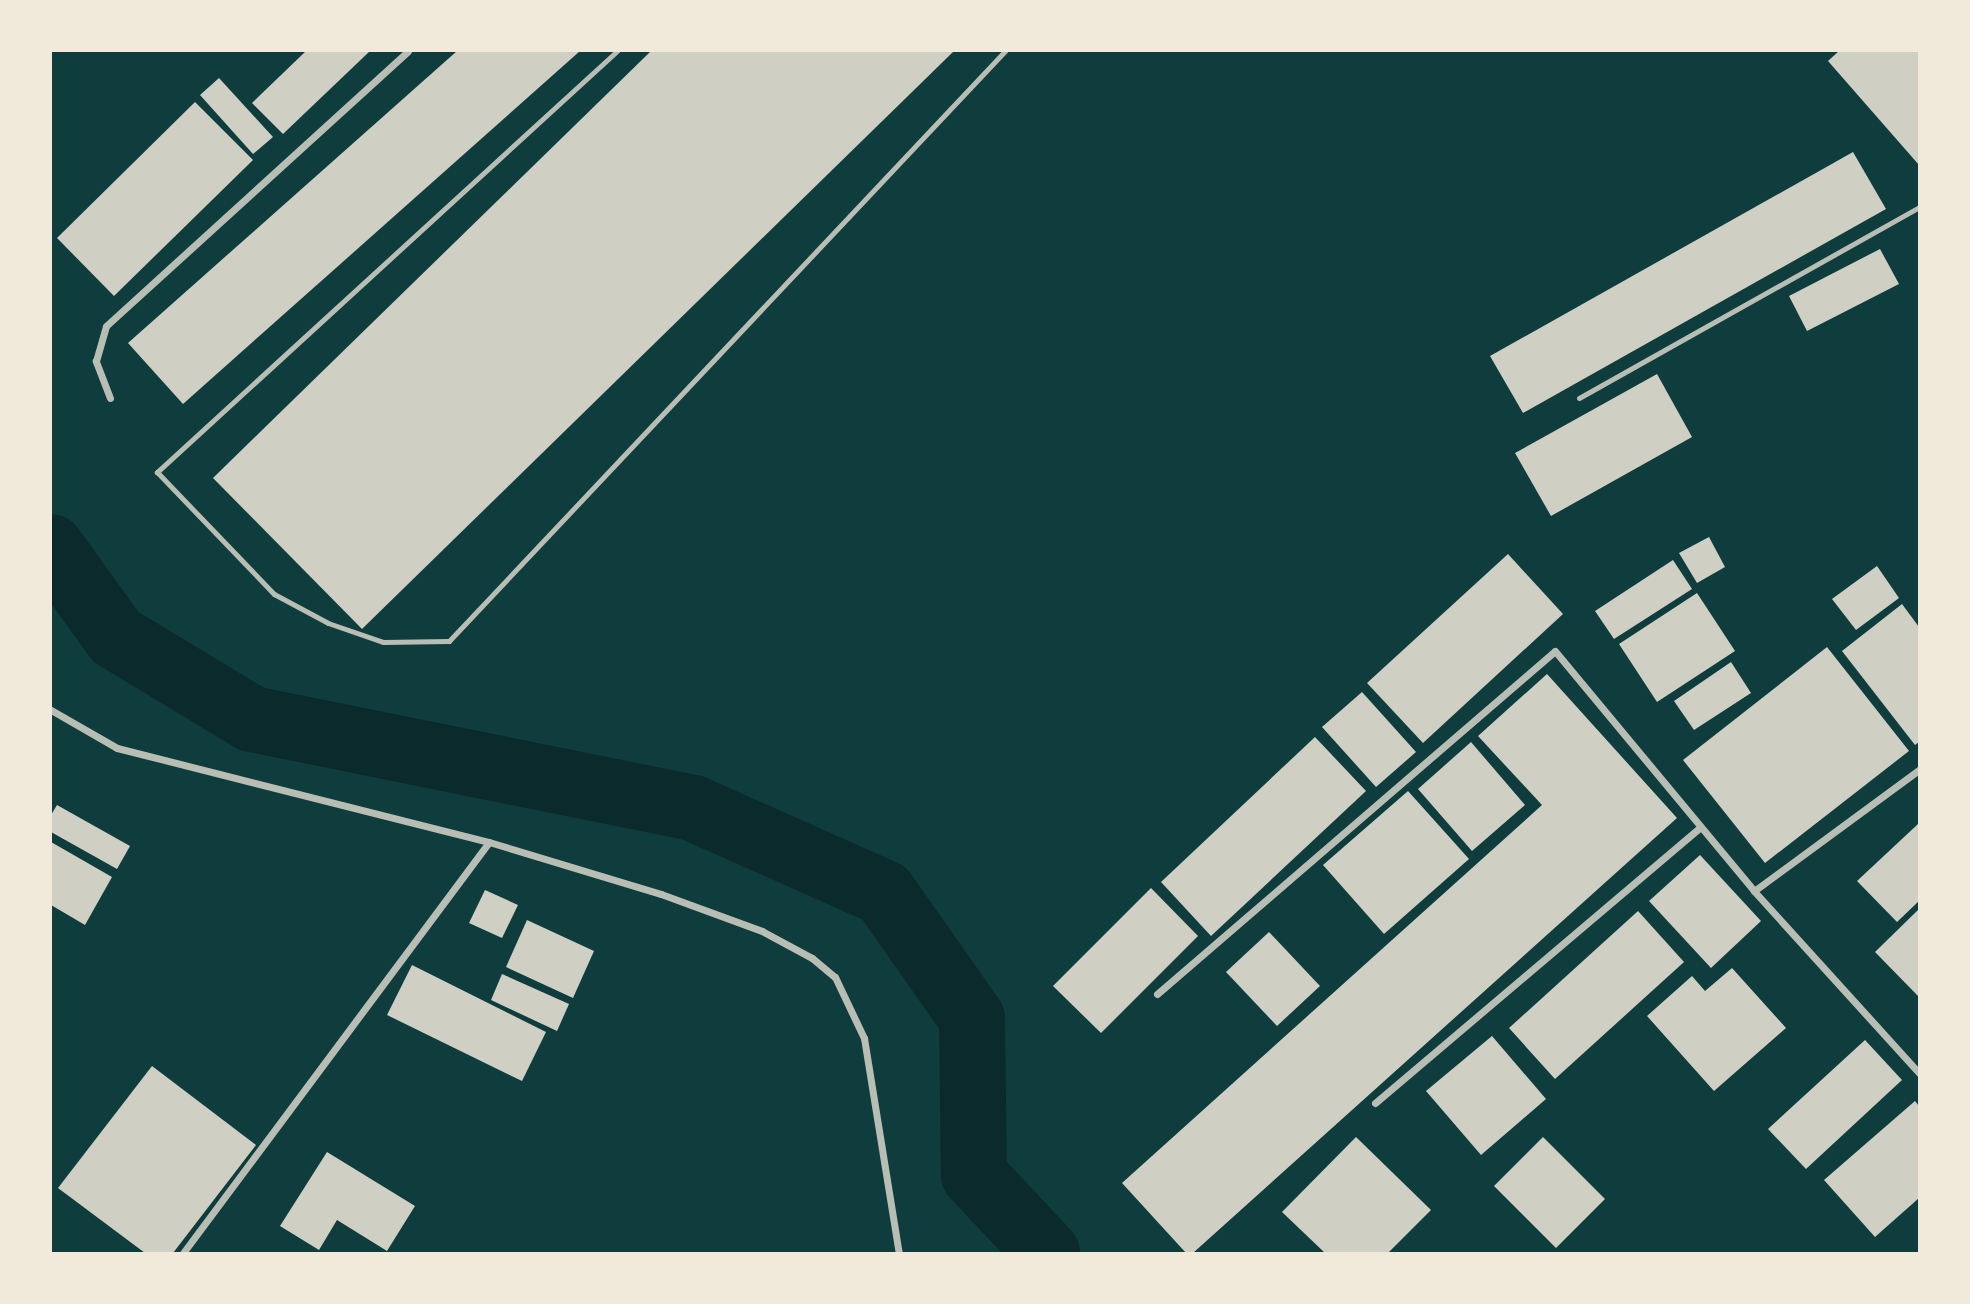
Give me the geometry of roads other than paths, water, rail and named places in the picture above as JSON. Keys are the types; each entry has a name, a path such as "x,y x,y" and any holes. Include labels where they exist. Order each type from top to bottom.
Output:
{"street":[{"path":"110,398 96,361 106,326 408,51"},
{"path":"1157,994 1555,651 1754,891 1919,1073"},
{"path":"51,710 117,748 489,842 661,894 762,931 804,953 835,977 864,1038 899,1253"},
{"path":"1754,891 1919,770"},
{"path":"1375,1103 1700,827"},
{"path":"183,1253 489,842"}],"lane":[{"path":"617,51 157,472 274,594 328,623 383,642 449,642 1005,51"},
{"path":"1579,398 1919,208"}],"waterway":[{"path":"51,547 116,637 252,719 693,808 884,893 972,1018 974,1175 1047,1253"}]}
